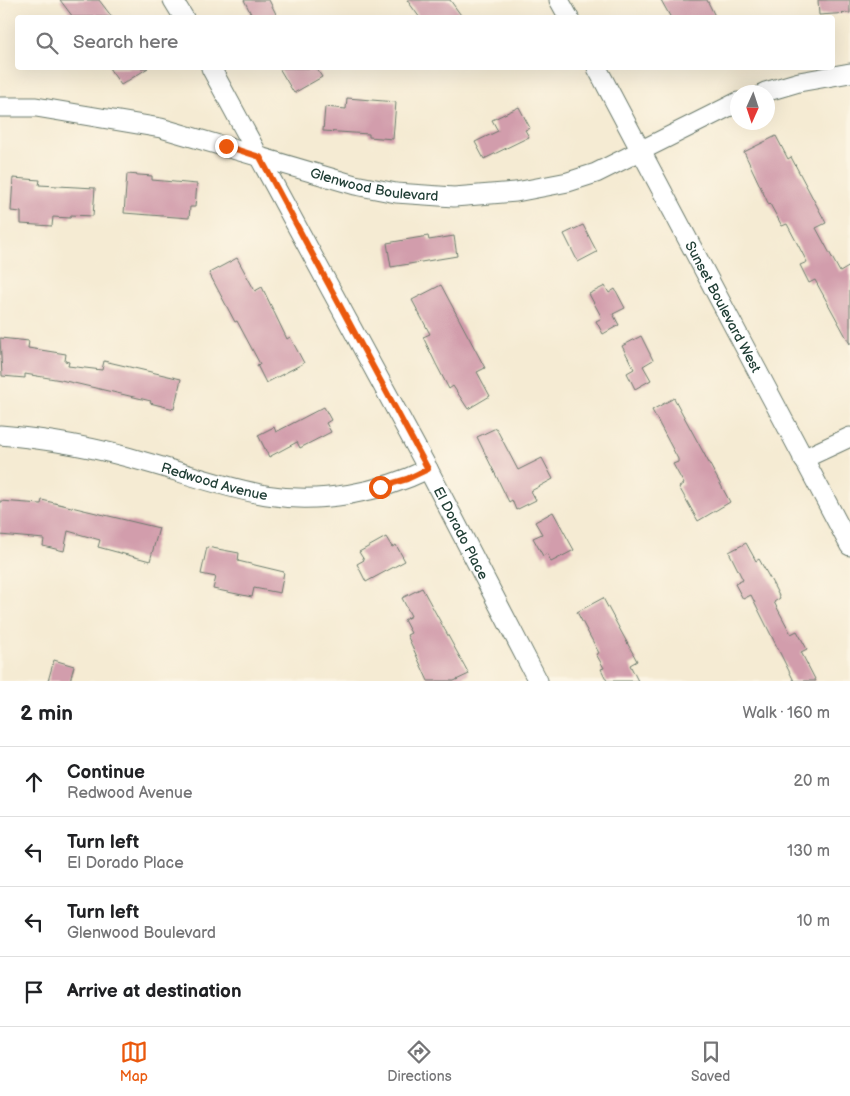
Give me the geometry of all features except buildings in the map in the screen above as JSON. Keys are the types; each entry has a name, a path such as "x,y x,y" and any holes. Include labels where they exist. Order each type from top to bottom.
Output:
{"street":[{"path":"173,0 182,15"},
{"path":"559,0 567,15"},
{"name":"El Dorado Place","path":"212,70 428,469 538,681"},
{"name":"Sunset Boulevard West","path":"598,70 850,546"},
{"path":"775,89 799,82 850,73"},
{"name":"Glenwood Boulevard","path":"0,106 36,107 161,128 355,185 396,193 454,197 516,192 568,182 596,173 730,106"},
{"name":"Redwood Avenue","path":"0,435 82,446 145,461 230,487 281,497 320,497 356,493 407,479 428,469"},
{"path":"803,459 850,437"}],"route":[{"path":"226,146 260,157 428,469 407,479 380,487"}]}
